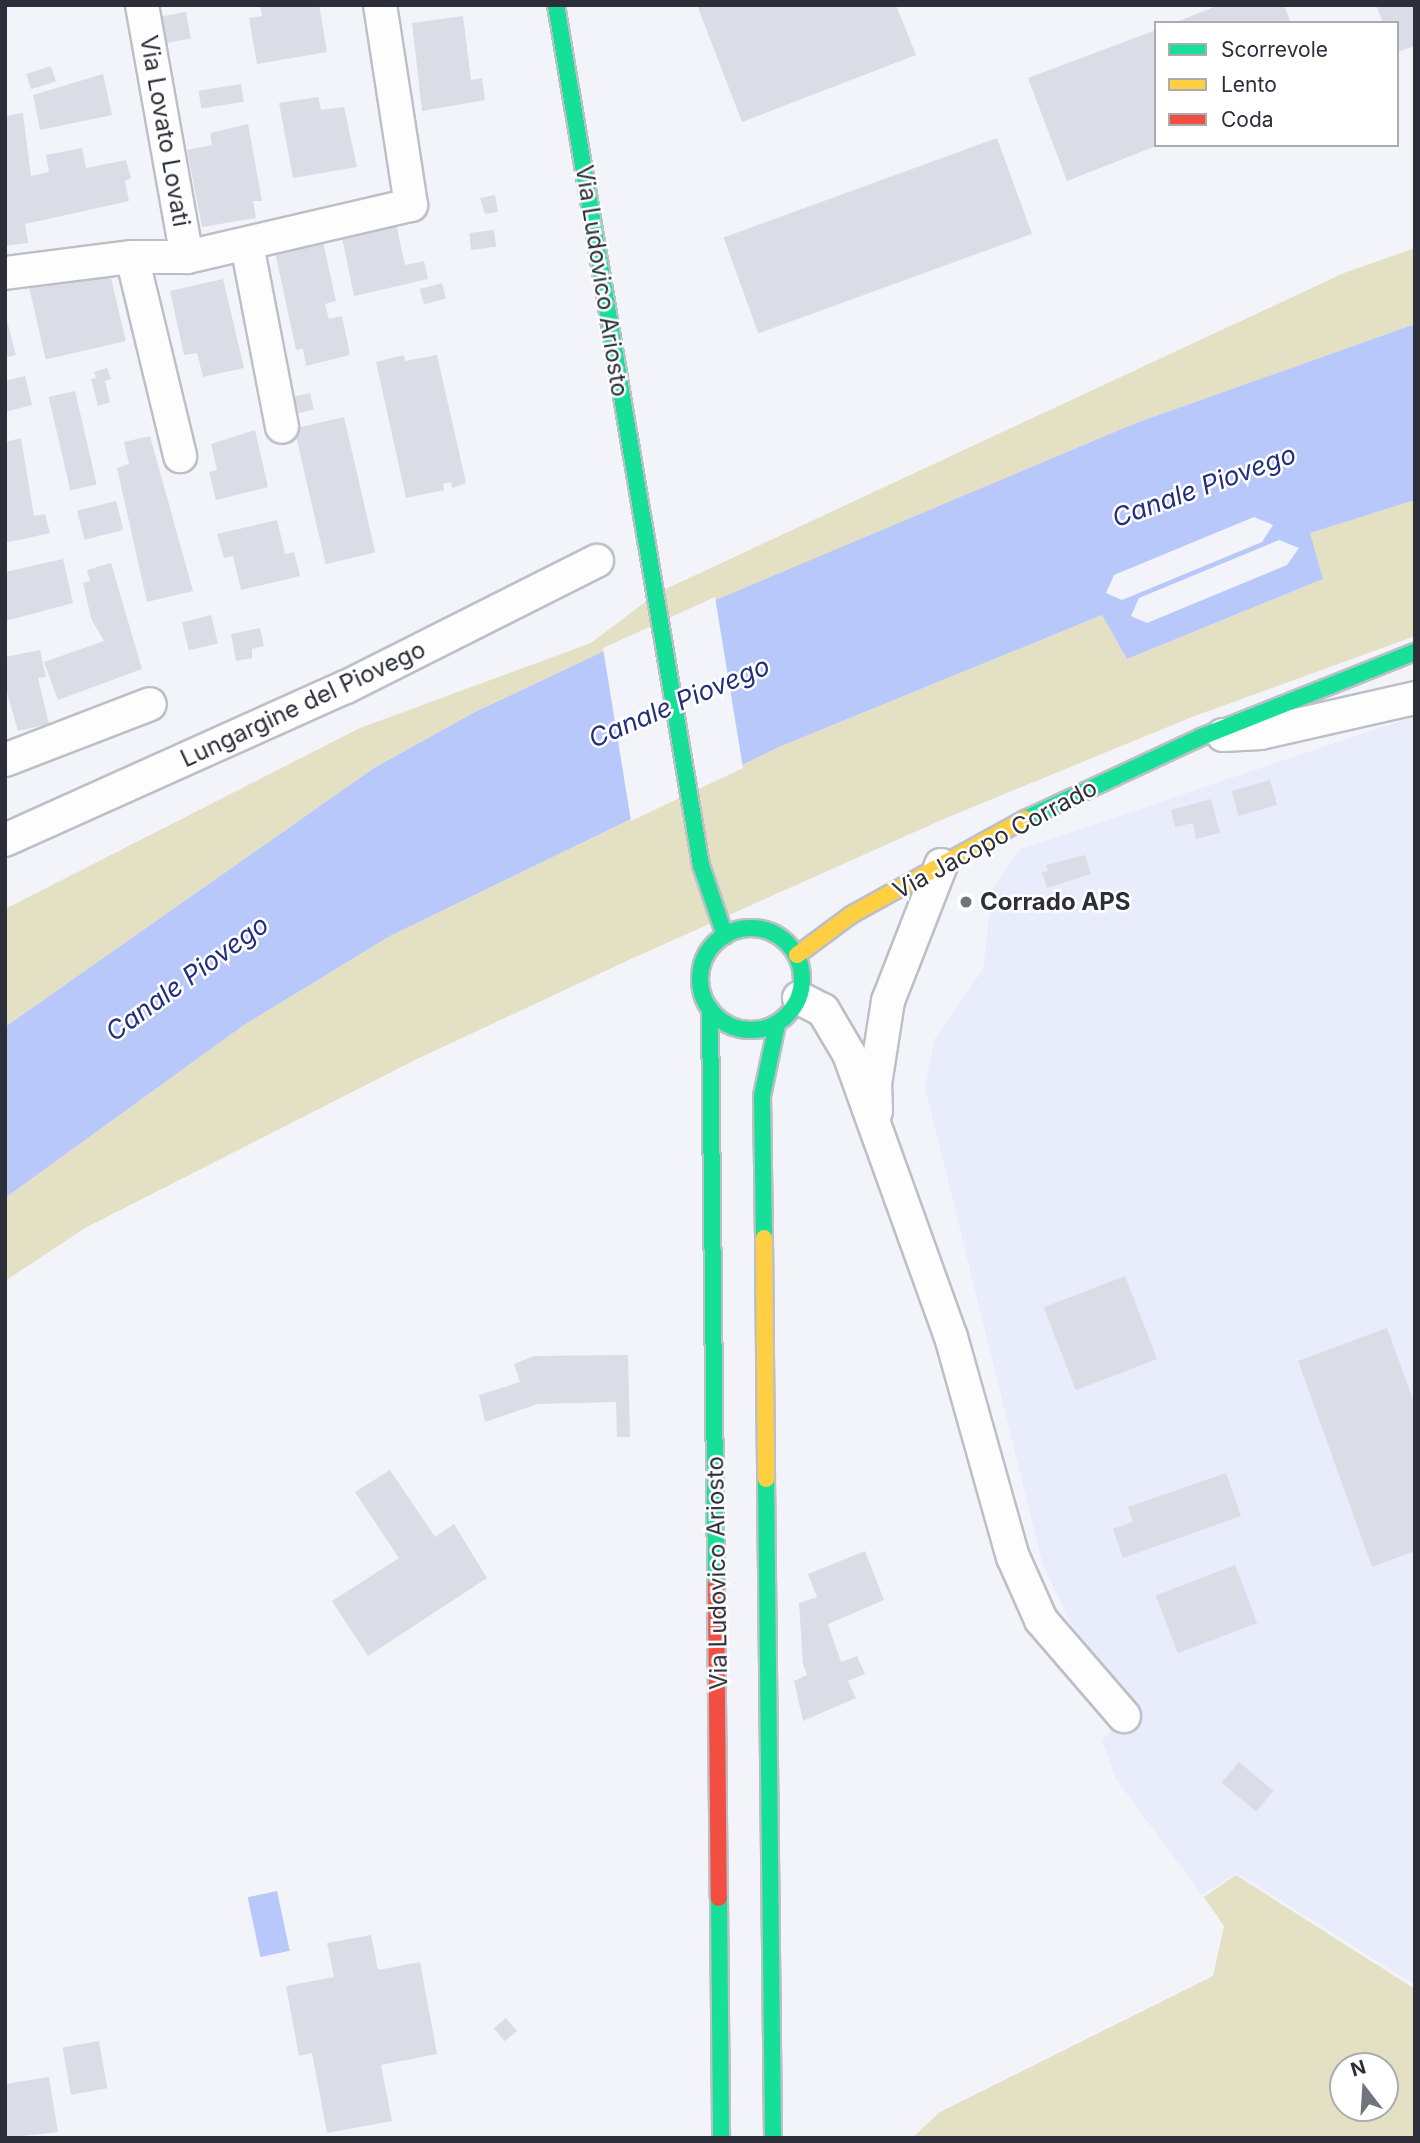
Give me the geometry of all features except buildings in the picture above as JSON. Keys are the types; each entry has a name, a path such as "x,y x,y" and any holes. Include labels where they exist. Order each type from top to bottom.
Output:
{"main road":[{"name":"Via Ludovico Ariosto","path":"556,5 701,865 725,936"},
{"name":"Via Jacopo Corrado","path":"797,955 852,915 1048,807 1200,737 1415,652"},
{"path":"744,929 765,930 783,939 797,955 803,976 799,998 777,1024 741,1029 710,1009 702,992 701,963 725,936 744,929"},
{"name":"Via Ludovico Ariosto","path":"710,1009 721,2138"},
{"name":"Via Ludovico Ariosto","path":"772,2138 762,1096 777,1024"}],"street":[{"name":"Via Lovato Lovati","path":"142,5 187,257"},
{"path":"5,273 132,257 187,257 411,205 380,5"},
{"path":"247,245 282,427"},
{"path":"132,257 180,456"},
{"name":"Lungargine del Piovego","path":"5,840 346,687 597,561"},
{"name":"Via Jacopo Corrado","path":"1200,737 1261,733 1415,698"},
{"path":"5,760 150,704"},
{"path":"877,1130 875,1084 888,1001 941,866"},
{"path":"799,998 823,1010 833,1022 877,1130 951,1337 1013,1558 1041,1620 1124,1716"}],"shaded area":[{"path":"1415,248 1415,324 1136,423 662,624 475,712 374,768 5,1027 5,909 360,728 591,643 657,593 1344,273"},
{"path":"1415,500 1415,636 1192,717 946,818 631,959 417,1059 85,1228 5,1281 5,1198 244,1025 390,936 779,747 1102,615 1127,659 1323,579 1309,533"},
{"path":"1415,716 1415,1985 1237,1873 1202,1895 1116,1779 1102,1741 1136,1702 1072,1626 1043,1565 925,1088 934,1040 983,969 993,887 1021,849"},
{"path":"1236,1875 1415,1989 1415,2138 912,2138 940,2112 1213,1976 1224,1926 1204,1897"}],"water":[{"name":"Canale Piovego","path":"1415,324 1415,500 1310,533 1323,579 1127,659 1102,615 779,747 390,936 244,1025 5,1198 5,1027 374,768 475,712 685,613 1136,423","holes":["1254,517 1273,525 1262,542 1122,600 1106,593 1114,575","1279,540 1299,548 1287,565 1147,623 1131,616 1139,598"]},
{"path":"277,1891 290,1951 260,1957 248,1897"}],"pier":[{"path":"715,597 743,768 631,821 603,648"}],"traffic: fast":[{"path":"556,5 701,865 725,936"},
{"path":"1025,819 1201,737 1415,652"},
{"path":"751,928 770,932 787,943 798,960 802,979 798,998 787,1015 770,1026 751,1030 732,1026 715,1015 704,998 700,979 704,960 715,943 732,932 751,928"},
{"path":"710,1009 716,1585"},
{"path":"764,1238 762,1096 777,1024"},
{"path":"766,1479 773,2138"},
{"path":"719,1898 721,2138"}],"traffic: slow":[{"path":"797,955 851,915 1025,819"},
{"path":"764,1238 766,1479"}],"traffic: jam":[{"path":"716,1585 719,1898"}],"place":[{"name":"Corrado APS","path":"966,902"}]}
